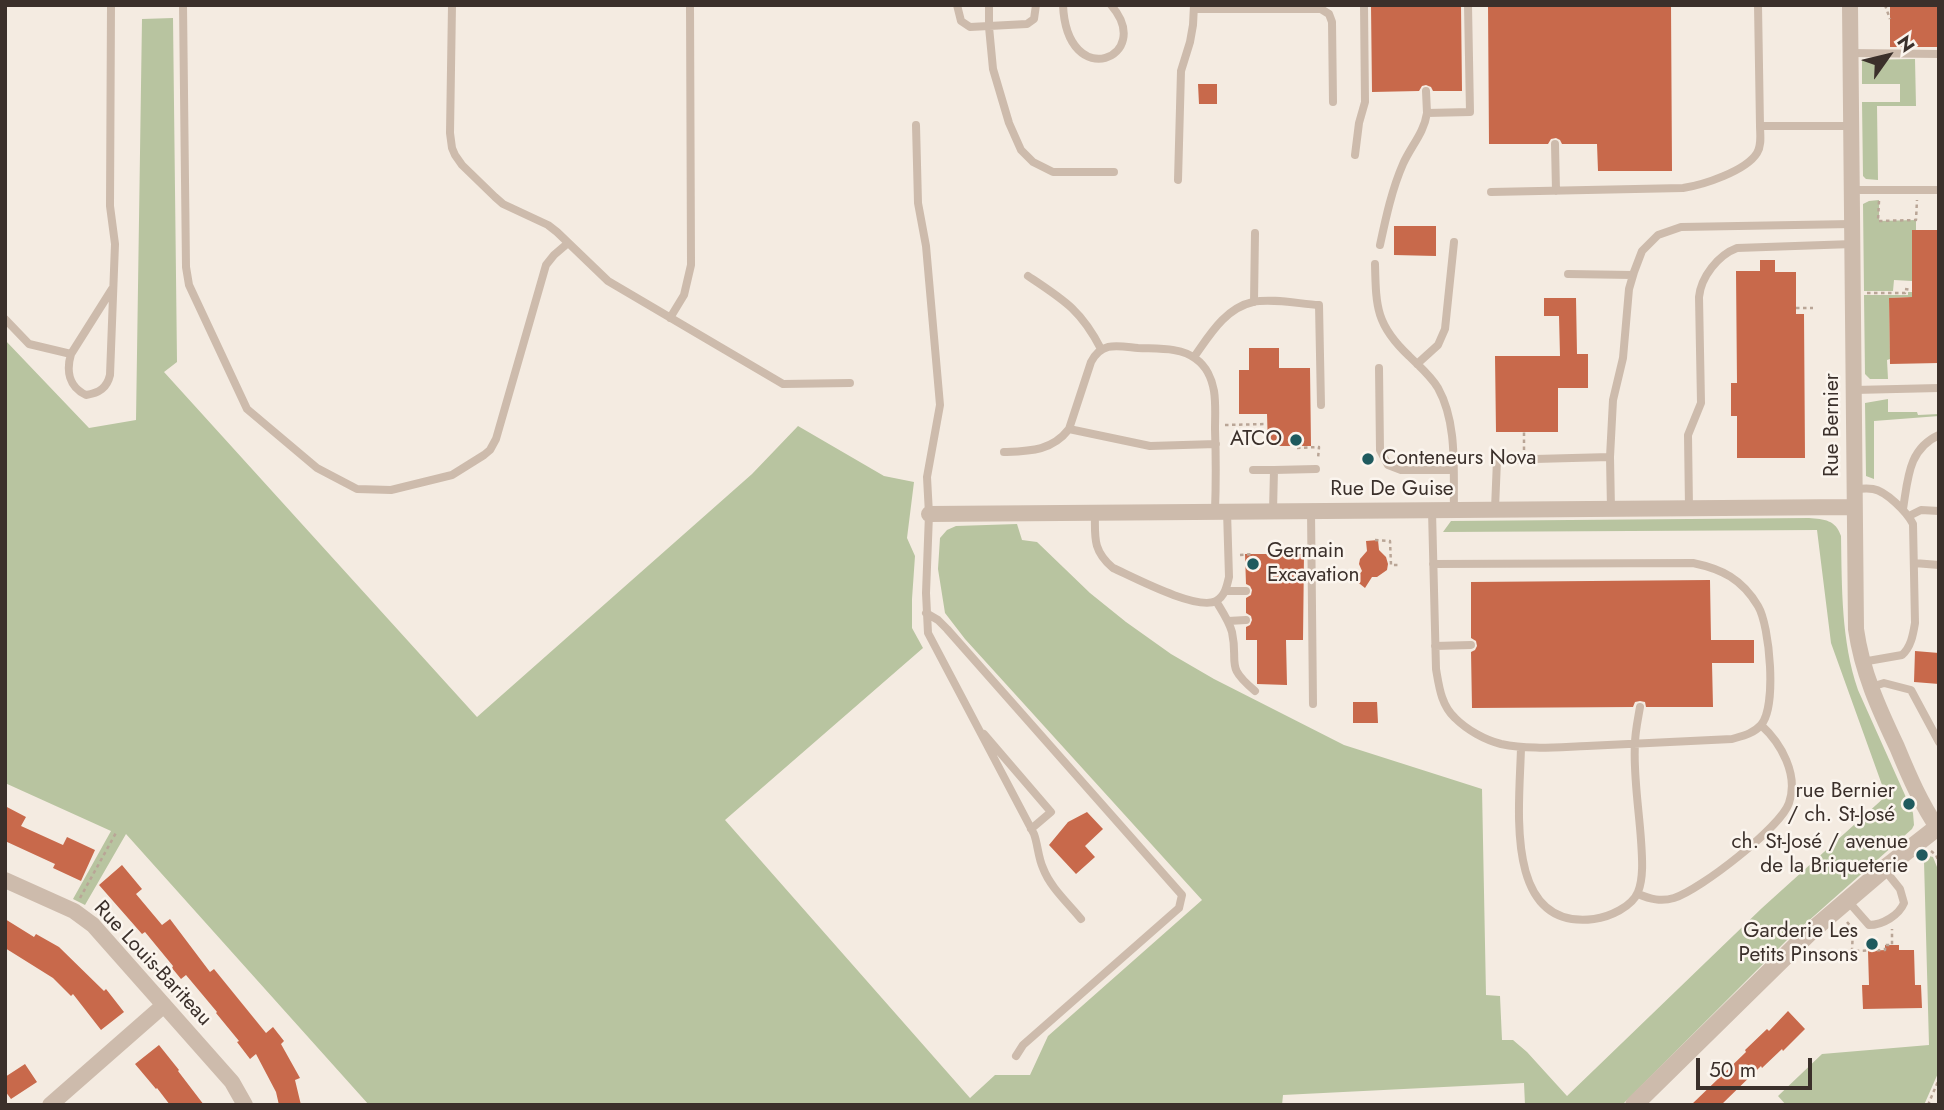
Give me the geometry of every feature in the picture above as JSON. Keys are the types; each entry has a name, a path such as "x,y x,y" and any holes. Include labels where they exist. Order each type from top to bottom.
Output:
{"street":[{"name":"Rue Bernier","path":"1850,5 1855,616 1862,662 1871,687 1923,806 1938,827"},
{"name":"Rue De Guise","path":"929,514 1854,507"},
{"path":"1634,1105 1796,945 1884,869 1938,827"},
{"name":"Rue Louis-Bariteau","path":"5,880 83,916 93,925 232,1082 245,1105"},
{"path":"50,1105 164,1005"}],"lane":[{"path":"111,5 110,206 114,244 110,376 106,386 94,394 86,394 71,382 68,365 71,354 112,289"},
{"path":"183,5 189,285 247,409 317,468 356,489 391,490 452,475 490,450 496,439 546,265 568,243"},
{"path":"452,5 452,148 462,165 503,204 548,225 607,281 783,384 850,383"},
{"path":"670,318 684,295 691,265 690,5"},
{"path":"957,5 964,25 970,27 1030,22 1036,14 1036,5"},
{"path":"989,5 993,69 1021,150 1042,168 1053,172 1114,172"},
{"path":"1063,5 1066,28 1073,45 1084,56 1096,59 1114,55 1122,45 1122,22 1111,5"},
{"path":"1355,155 1364,102 1364,5"},
{"path":"1427,113 1470,112 1468,5"},
{"path":"1491,192 1683,188 1715,180 1751,160 1760,145 1758,5"},
{"path":"1178,180 1181,71 1190,42 1194,7 1321,7 1332,22 1333,102"},
{"path":"1850,53 1939,54"},
{"path":"1380,245 1396,181 1406,157 1421,133 1427,113 1426,91"},
{"path":"916,125 918,203 926,246 940,405 927,477 929,514 926,613 930,640 1031,829 1048,878 1081,919"},
{"path":"1760,126 1851,126"},
{"path":"1555,144 1556,191"},
{"path":"1852,190 1939,190"},
{"path":"1612,509 1610,457 1613,400 1623,358 1629,289 1642,251 1658,235 1681,228 1853,224"},
{"path":"1254,302 1255,233"},
{"path":"1417,365 1438,345 1446,329 1454,242"},
{"path":"1689,508 1688,435 1701,403 1699,296 1700,288 1710,270 1728,251 1737,248 1853,244"},
{"path":"1375,264 1375,294 1385,328 1393,341 1430,377 1444,402 1451,428 1454,510"},
{"path":"1568,274 1633,275"},
{"path":"1028,276 1062,299 1081,316 1091,328 1101,349"},
{"path":"1194,357 1228,315 1254,302 1319,305 1321,405"},
{"path":"5,319 29,344 71,354"},
{"path":"1004,452 1046,447 1056,442 1069,429 1087,373 1101,349 1121,346 1178,351 1194,357 1202,364 1213,383 1215,393 1221,511 1229,577 1225,591 1209,604 1195,602 1113,568 1101,557 1095,545 1095,511"},
{"path":"1379,368 1380,450 1388,464 1401,470 1453,470"},
{"path":"1854,390 1939,387"},
{"path":"1069,429 1142,445 1216,444"},
{"path":"1906,512 1908,477 1914,455 1923,444 1939,435"},
{"path":"1495,510 1497,460 1610,457"},
{"path":"1253,470 1316,469"},
{"path":"1273,470 1273,511"},
{"path":"1854,489 1874,489 1882,492 1906,512 1913,524 1913,636 1906,650 1897,657 1862,662"},
{"path":"1311,511 1308,619 1313,704"},
{"path":"1432,511 1433,564 1435,646 1439,688 1452,716 1484,738 1498,743 1536,748 1732,739 1753,732 1761,725 1769,710 1765,625 1757,604 1746,590 1723,571 1693,563 1433,564"},
{"path":"1906,512 1939,511"},
{"path":"1914,563 1939,565"},
{"path":"1225,591 1246,591"},
{"path":"1216,601 1232,633 1234,668 1240,679 1255,691"},
{"path":"926,613 947,629 1182,895 1179,908 1023,1045 1016,1056"},
{"path":"1228,621 1246,620"},
{"path":"1435,646 1471,645"},
{"path":"1871,687 1884,683 1911,690 1939,742"},
{"path":"1521,747 1519,841 1526,874 1540,902 1561,916 1594,919 1609,915 1622,909 1638,894 1642,859 1634,744 1640,707"},
{"path":"974,722 1051,812 1031,829"},
{"path":"1638,894 1653,900 1662,900 1689,892 1706,882 1770,830 1784,814 1792,792 1787,764 1774,739 1761,725"},
{"path":"1847,900 1869,925 1880,924 1900,910 1904,903 1902,893 1884,869"}],"path":[{"path":"1885,5 1890,19"},
{"path":"1879,200 1878,220 1916,220 1917,200"},
{"path":"1864,293 1905,293 1905,289 1912,290"},
{"path":"1796,308 1814,308"},
{"path":"1215,425 1267,424"},
{"path":"1524,432 1524,445"},
{"path":"1297,448 1319,447 1319,452"},
{"path":"1375,540 1390,541 1391,565 1399,565"},
{"path":"1241,555 1254,554"},
{"path":"78,901 117,831"},
{"path":"1936,855 1939,862"},
{"path":"1845,919 1853,929 1852,951 1885,950 1885,945 1892,945"},
{"path":"1928,1105 1939,1079"}],"green space":[{"path":"173,18 177,362 164,372 477,717 752,474 798,426 884,476 914,482 907,538 915,556 912,628 923,648 725,820 970,1098 995,1075 1030,1075 1048,1036 1202,900 965,639 945,613 938,569 940,538 947,530 956,526 1017,524 1022,540 1037,542 1090,593 1126,622 1171,654 1214,679 1344,745 1482,789 1486,995 1500,996 1502,1040 1513,1040 1527,1052 1567,1096 1762,908 1886,796 1831,643 1817,530 1443,532 1451,521 1809,518 1833,524 1841,536 1844,614 1852,671 1913,813 1914,825 1788,939 1622,1105 1525,1105 1524,1083 1283,1095 1282,1105 369,1105 126,834 85,905 73,899 111,831 5,783 5,340 89,428 136,420 142,19"},
{"path":"1915,59 1916,106 1877,106 1878,180 1866,179 1863,176 1862,102 1900,102 1900,84 1862,84 1862,60"},
{"path":"1879,200 1879,221 1916,220 1916,230 1912,230 1912,281 1894,280 1893,291 1864,291 1863,204"},
{"path":"1908,292 1912,292 1912,297 1889,298 1888,379 1870,379 1865,374 1864,295 1908,295"},
{"path":"1888,399 1888,412 1917,412 1918,415 1939,416 1874,421 1874,479 1866,476 1865,403"},
{"path":"1933,857 1939,872 1939,1071 1924,1105 1786,1105 1778,1096 1822,1054 1929,1045 1922,858"}],"building":[{"path":"1488,5 1671,5 1672,171 1598,171 1597,144 1562,144 1556,138 1551,139 1548,144 1489,144"},
{"path":"1890,5 1939,5 1939,47 1890,47"},
{"path":"1371,6 1461,6 1462,91 1433,91 1426,85 1419,91 1372,92"},
{"path":"1198,84 1217,84 1217,104 1199,104"},
{"path":"1394,226 1436,226 1436,256 1394,255"},
{"path":"1912,230 1939,230 1939,363 1890,364 1889,298 1912,297"},
{"path":"1760,260 1775,260 1775,272 1796,272 1796,314 1804,314 1805,458 1737,458 1737,416 1731,416 1731,383 1737,383 1736,271 1760,271"},
{"path":"1544,298 1576,298 1577,354 1588,354 1588,388 1558,388 1558,432 1496,432 1495,356 1560,356 1559,316 1544,316"},
{"path":"1249,348 1279,348 1279,368 1310,368 1311,446 1268,446 1267,414 1239,414 1239,370 1249,370"},
{"path":"1378,540 1379,550 1386,557 1387,570 1377,577 1372,577 1365,588 1355,580 1362,571 1360,559 1367,551 1366,541"},
{"path":"1245,554 1304,554 1303,640 1286,640 1287,685 1257,684 1257,640 1246,640 1246,627 1252,620 1246,613 1246,598 1251,595 1252,590 1246,584"},
{"path":"1710,580 1711,640 1754,640 1754,663 1712,663 1713,707 1646,707 1645,702 1640,701 1635,702 1633,707 1472,708 1471,652 1477,646 1476,641 1471,638 1471,582"},
{"path":"1915,651 1939,653 1939,684 1914,682"},
{"path":"1353,702 1377,702 1378,723 1353,723"},
{"path":"5,806 26,817 21,826 63,845 67,837 95,850 81,881 53,868 55,864 5,841"},
{"path":"1087,812 1103,829 1085,846 1095,857 1076,874 1049,845 1068,822"},
{"path":"122,865 142,889 136,894 162,925 170,919 210,972 214,969 266,1033 273,1027 284,1041 281,1044 300,1078 295,1080 301,1105 279,1105 276,1092 256,1054 250,1059 217,1012 186,975 181,979 145,932 142,934 99,885"},
{"path":"5,919 34,937 36,934 59,947 104,991 106,989 124,1012 101,1030 73,994 71,996 53,978 5,948"},
{"path":"1885,945 1899,945 1899,950 1914,950 1915,985 1921,985 1922,1008 1863,1009 1862,985 1869,985 1868,951 1885,950"},
{"path":"1788,1011 1805,1029 1783,1051 1782,1049 1762,1068 1761,1066 1721,1105 1691,1105 1746,1052 1745,1050"},
{"path":"159,1045 204,1105 170,1105 135,1064"},
{"path":"25,1064 37,1082 11,1099 5,1091 5,1077"}],"place":[{"name":"ATCO","path":"1296,440"},
{"name":"Conteneurs Nova","path":"1368,459"},
{"name":"Germain Excavation","path":"1253,564"},
{"name":"rue Bernier / ch. St-José","path":"1909,804"},
{"name":"ch. St-José / avenue de la Briqueterie","path":"1922,855"},
{"name":"Garderie Les Petits Pinsons","path":"1872,944"}]}
